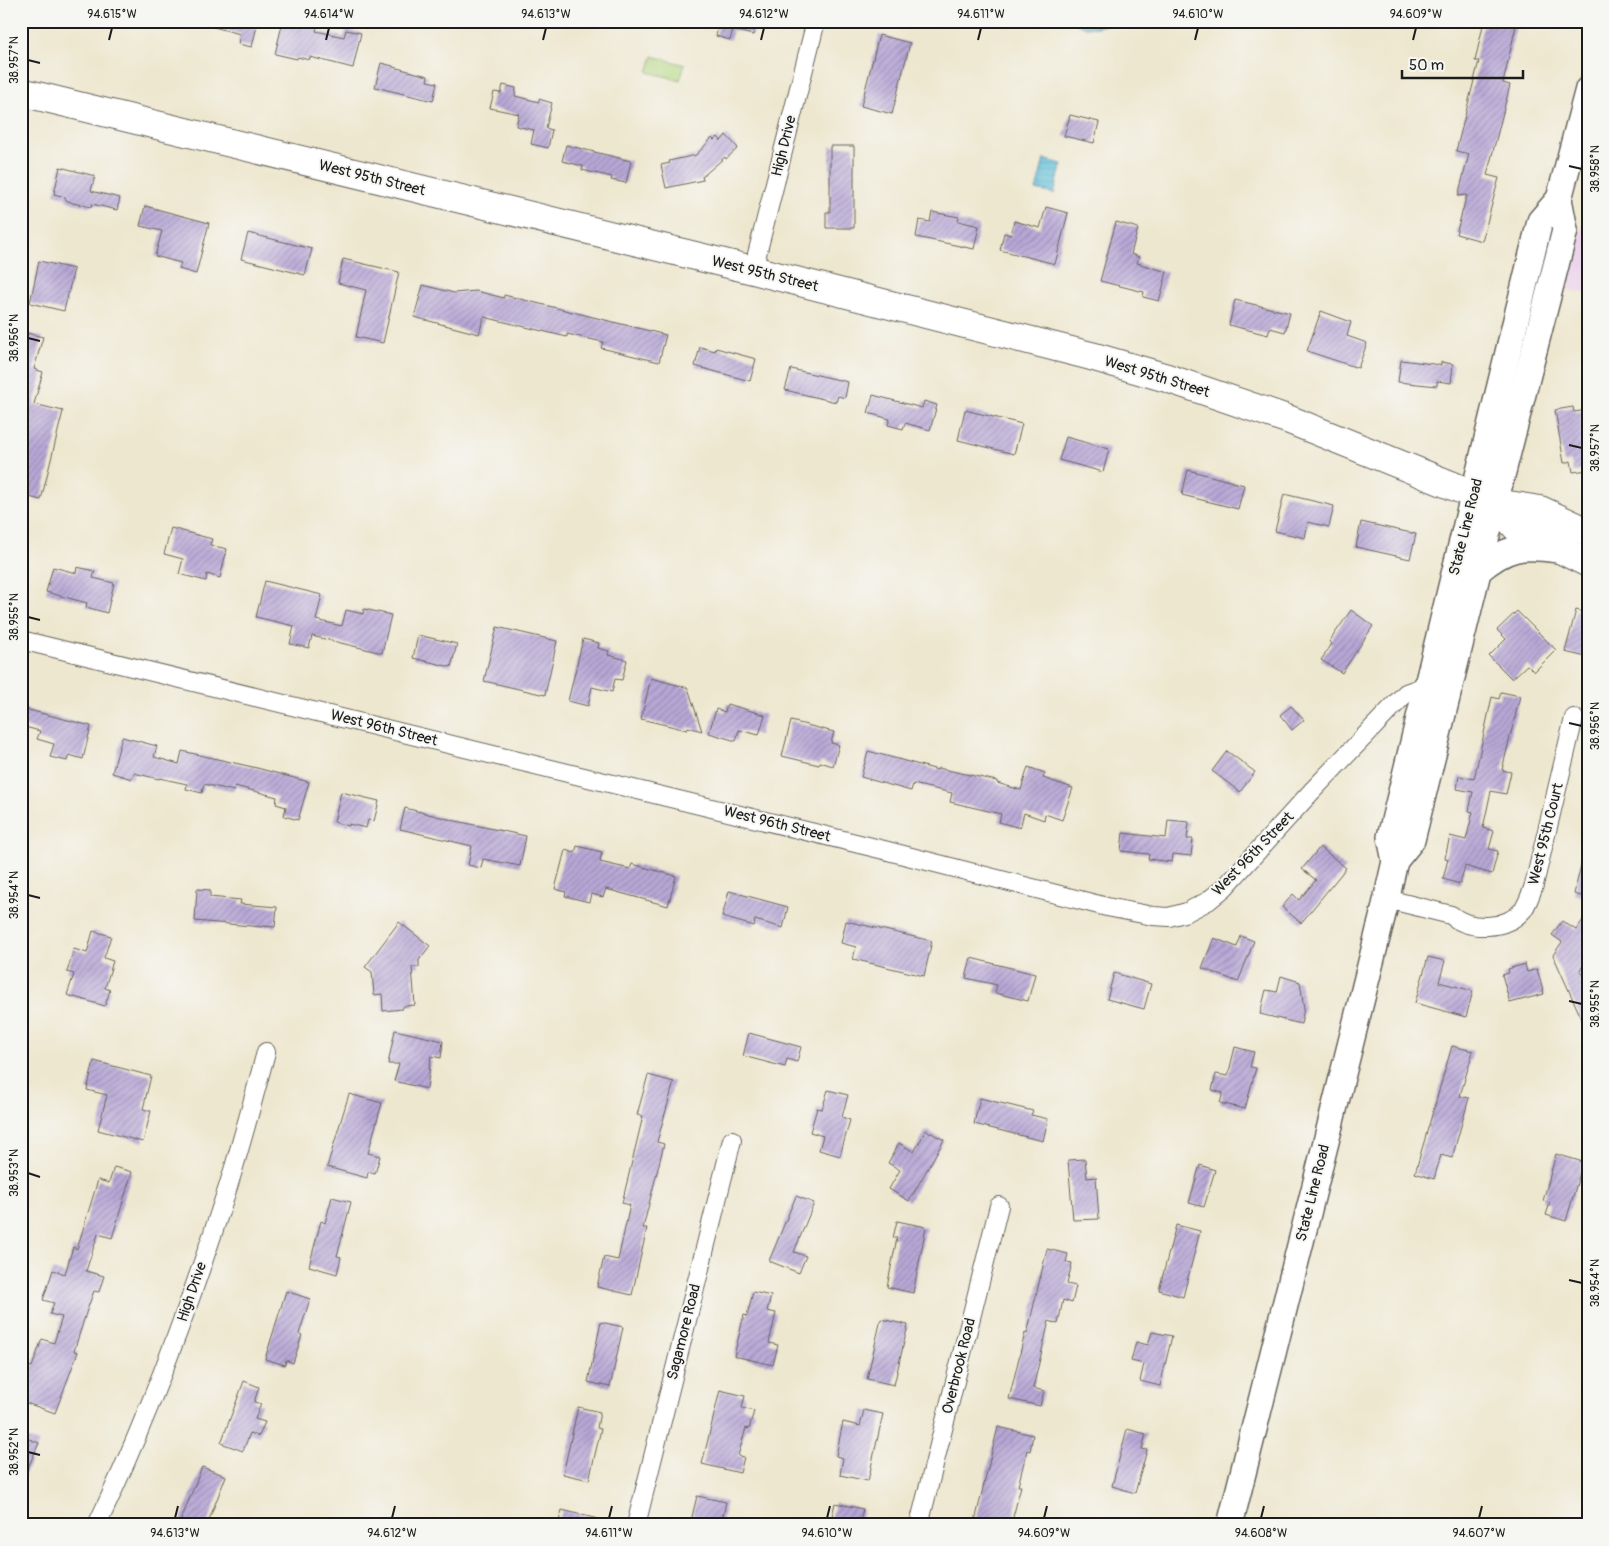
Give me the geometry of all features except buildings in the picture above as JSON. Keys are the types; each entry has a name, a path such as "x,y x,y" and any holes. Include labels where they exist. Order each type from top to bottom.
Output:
{"main road":[{"name":"State Line Road","path":"1438,687 1484,498 1540,221 1559,199 1588,89"},
{"name":"West 95th Street","path":"21,92 753,270 993,330 1167,378 1290,420 1484,498"},
{"name":"State Line Road","path":"1230,1525 1385,905 1395,861 1390,837 1438,687 1478,571 1484,498"},
{"path":"1484,498 1540,510 1588,532"},
{"path":"1484,498 1517,528 1576,557"},
{"path":"1478,571 1504,552 1518,548 1535,547 1576,557"}],"street":[{"name":"High Drive","path":"753,270 816,21"},
{"name":"West 96th Street","path":"21,640 884,850 1107,907 1153,916 1169,917 1187,912 1208,901 1225,887 1312,791 1406,693 1438,687"},
{"name":"West 95th Court","path":"1385,905 1451,915 1459,922 1486,927 1500,924 1522,911 1534,885 1574,718"},
{"name":"High Drive","path":"97,1525 138,1434 190,1301 228,1186 266,1052"},
{"name":"Sagamore Road","path":"636,1525 732,1140"},
{"name":"Overbrook Road","path":"919,1525 998,1206"}],"shaded area":[{"path":"1588,204 1588,294 1566,289"}],"green space":[{"path":"653,56 685,65 680,80 648,72"}],"water":[{"path":"1073,21 1113,21 1104,25 1087,27"},
{"path":"1044,159 1062,164 1054,194 1036,190"}]}
